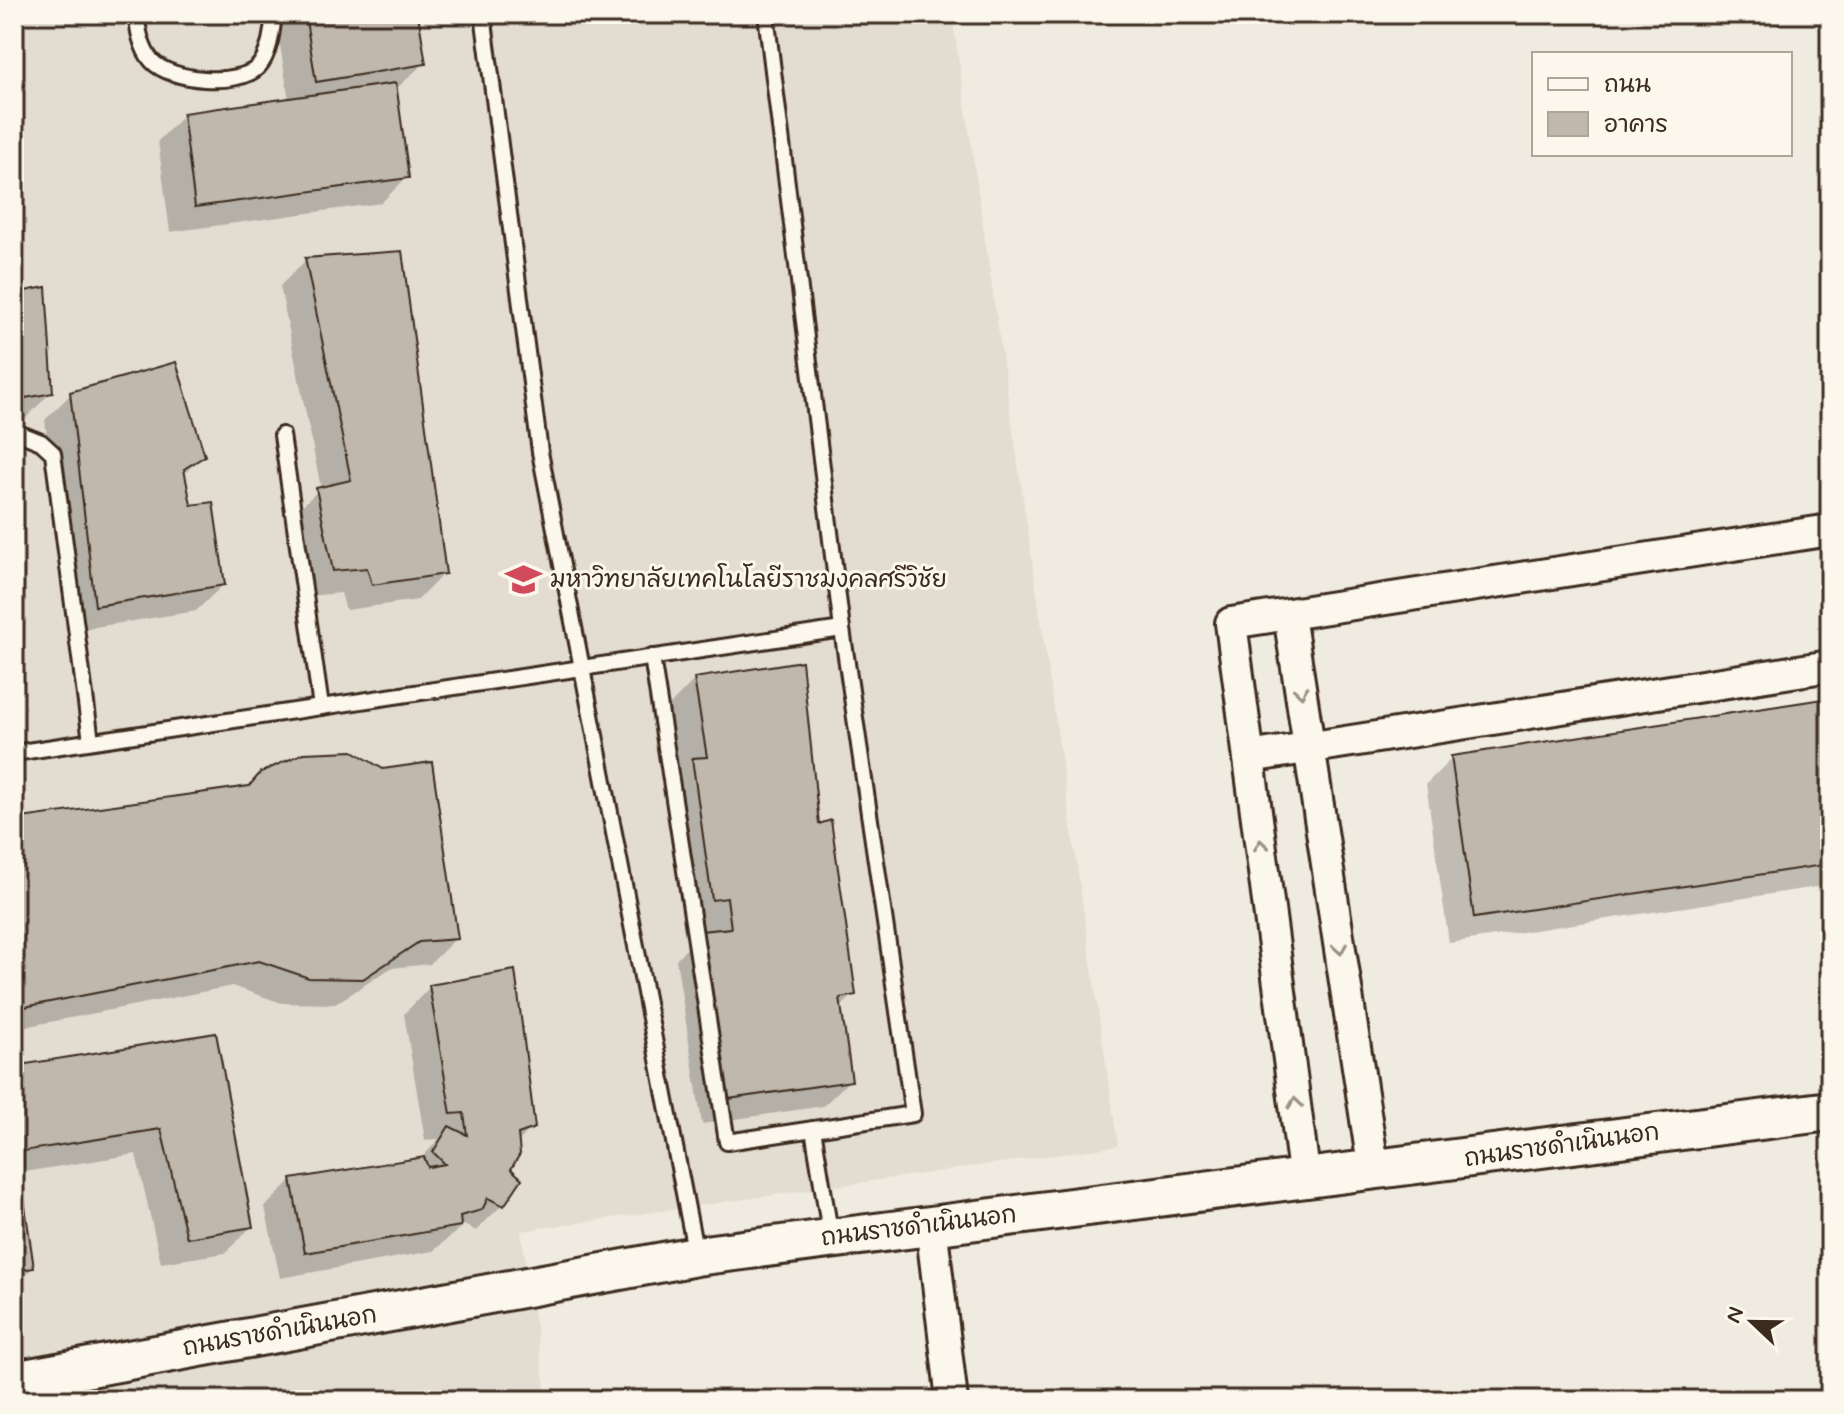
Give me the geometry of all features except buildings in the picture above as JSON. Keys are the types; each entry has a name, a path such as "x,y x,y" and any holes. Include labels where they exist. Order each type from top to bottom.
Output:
{"street":[{"path":"1305,1180 1231,623 1830,530"},
{"path":"1289,615 1374,1172"},
{"path":"1249,757 1830,666"},
{"name":"ถนนราชดำเนินนอก","path":"14,1381 696,1256 1374,1172 1830,1111"},
{"path":"931,1225 952,1400"}],"lane":[{"path":"136,14 143,45 152,62 177,74 219,80 249,74 257,68 268,49 274,14"},
{"path":"483,14 540,452 696,1256"},
{"path":"652,657 727,1142 913,1114 842,629 766,14"},
{"path":"21,434 41,442 53,453 91,741"},
{"path":"282,435 321,707"},
{"path":"14,753 842,629"},
{"path":"813,1129 831,1238"}],"shaded area":[{"name":"มหาวิทยาลัยเทคโนโลยีราชมงคลศรีวิชัย","path":"14,14 952,14 1118,1146 521,1231 547,1400 14,1400"}],"place":[{"name":"มหาวิทยาลัยเทคโนโลยีราชมงคลศรีวิชัย","path":"524,580"}]}
